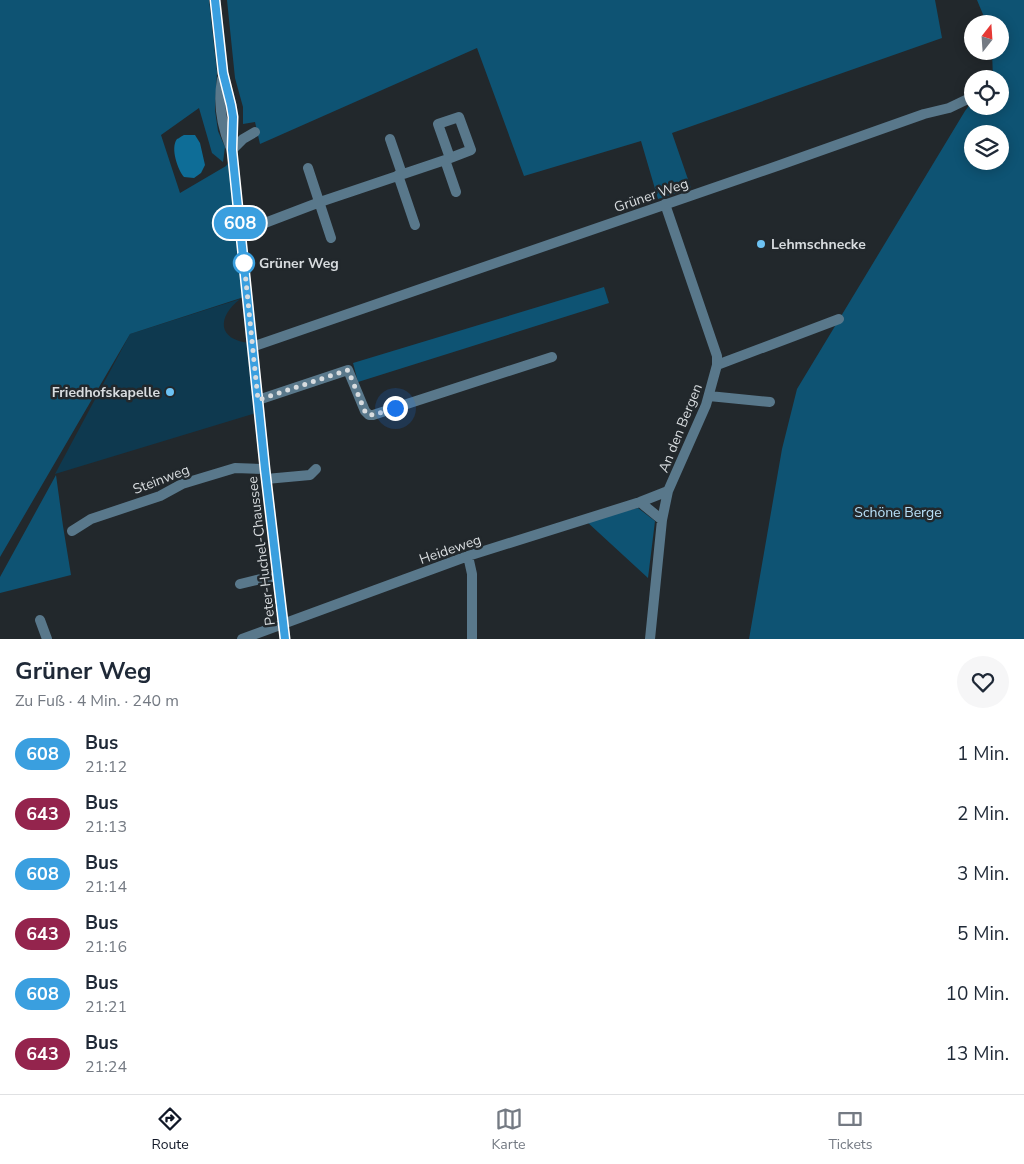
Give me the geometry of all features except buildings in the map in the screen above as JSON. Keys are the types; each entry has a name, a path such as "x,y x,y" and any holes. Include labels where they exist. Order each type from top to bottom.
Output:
{"street":[{"name":"Peter-Huchel-Chaussee","path":"215,0 223,73 233,117 233,162 285,639"},
{"name":"Grüner Weg","path":"252,347 924,114 949,108 964,101"},
{"path":"232,150 243,139 255,132"},
{"path":"390,139 415,225"},
{"path":"241,232 320,202 447,159 456,192"},
{"path":"308,168 331,238"},
{"name":"An den Bergen","path":"650,639 662,520 668,491 706,405 717,366 717,356 665,204"},
{"path":"717,366 839,319"},
{"path":"258,400 348,370 365,411 369,415 373,415 552,356"},
{"path":"709,396 770,402"},
{"name":"Steinweg","path":"72,531 91,519 160,496 182,484 235,468 266,474 310,475 316,469"},
{"name":"Heideweg","path":"242,639 468,556 640,502 668,491"},
{"path":"640,502 662,520"},
{"path":"468,556 472,574 472,639"},
{"path":"240,584 278,575"},
{"path":"40,620 47,639"}],"shaded area":[{"path":"184,135 195,135 200,143 205,165 201,173 194,178 184,177 176,159 175,143 177,139"},
{"path":"240,299 227,313 224,327 226,333 231,337 250,343 256,413 55,474 130,334"}],"green space":[{"path":"0,0 209,0 217,72 215,110 218,131 225,147 223,162 212,153 199,108 161,135 180,193 226,166 230,160 244,297 130,334 0,557"},
{"path":"227,0 935,0 942,38 672,133 691,188 658,199 641,141 524,176 477,48 260,144 255,122 243,124 243,107 235,78"},
{"name":"Schöne Berge","path":"977,0 1024,0 1024,639 749,639 782,449 797,389 964,113 964,115 1009,115 1009,70 993,70 992,60 1009,60 1009,15 983,15"},
{"path":"604,287 609,303 358,382 353,363"},
{"path":"56,475 71,575 0,593 0,577"},
{"path":"638,508 655,521 648,578 586,521"}],"bus line":[{"name":"608","path":"215,0 223,73 233,117 232,150 265,469 285,639"}],"place":[{"name":"Lehmschnecke","path":"761,244"},
{"name":"Grüner Weg","path":"244,263"},
{"name":"Friedhofskapelle","path":"170,392"}],"route":[{"path":"244,263 258,400 348,370 366,414 373,415 395,408"}]}
